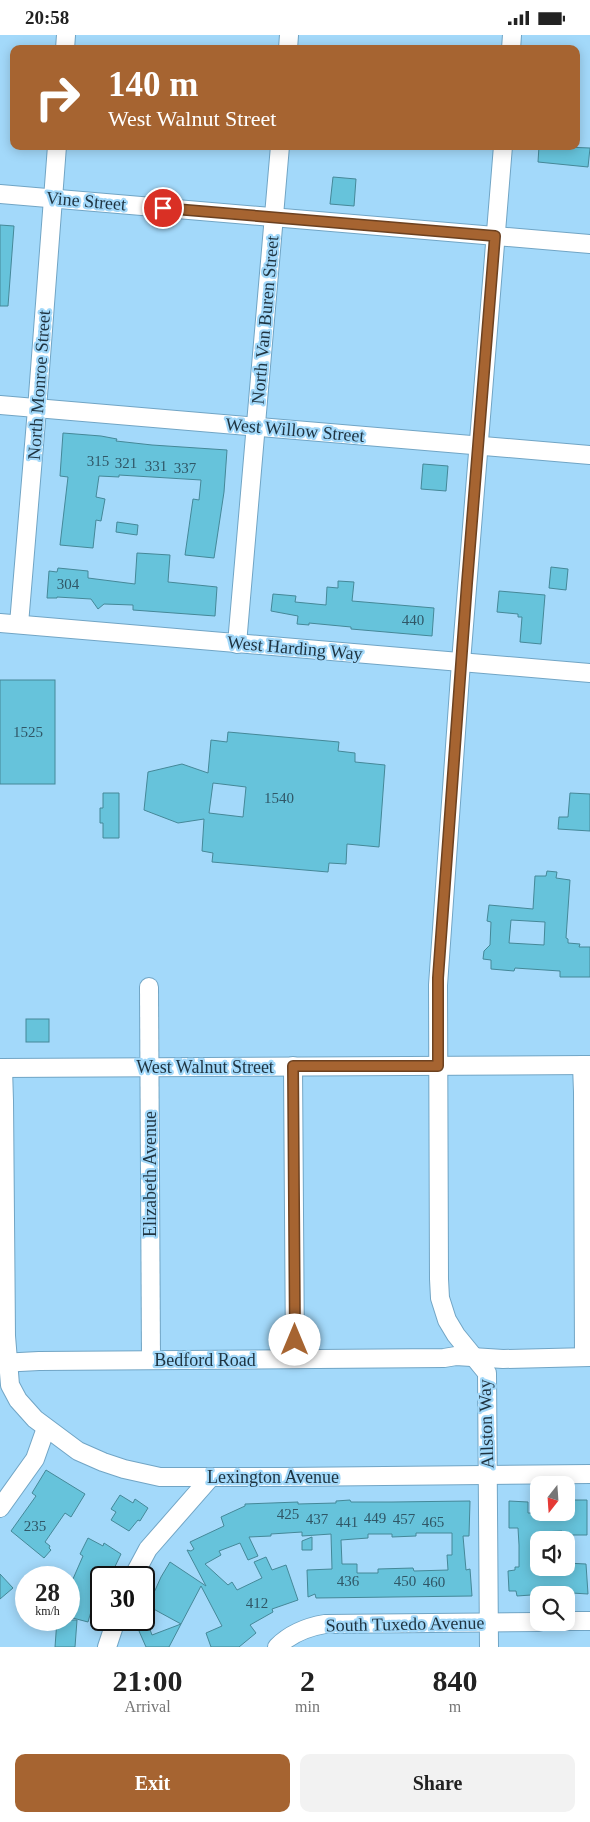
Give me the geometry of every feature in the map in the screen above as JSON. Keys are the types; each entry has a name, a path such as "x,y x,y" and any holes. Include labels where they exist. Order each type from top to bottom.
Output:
{"street":[{"name":"North Monroe Street","path":"19,624 57,150"},
{"name":"North Van Buren Street","path":"237,643 280,150"},
{"name":"Allston Way","path":"489,1647 487,1373 456,1335 447,1320 440,1298 438,985 461,662 503,150"},
{"name":"Vine Street","path":"0,194 590,244"},
{"name":"West Willow Street","path":"0,405 590,455"},
{"name":"West Harding Way","path":"0,623 590,673"},
{"name":"Elizabeth Avenue","path":"149,987 151,1360"},
{"name":"West Walnut Street","path":"1,1068 586,1065"},
{"path":"586,1065 584,1102 587,1357"},
{"path":"293,1066 295,1359"},
{"name":"Lexington Avenue","path":"1,1068 4,1101 6,1336 4,1363 13,1391 35,1419 78,1451 124,1469 160,1477 590,1474"},
{"name":"Bedford Road","path":"4,1363 39,1361 587,1357"},
{"path":"0,1508 35,1459 46,1428"},
{"path":"139,1566 148,1549 211,1477"},
{"name":"South Tuxedo Avenue","path":"277,1647 290,1636 307,1628 325,1624 530,1621"},
{"path":"575,1621 590,1621"},
{"path":"107,1647 112,1631"}],"building":[{"path":"580,148 590,148 588,167 538,162 539,150 580,150"},
{"path":"333,177 356,179 354,206 330,204"},
{"path":"0,225 14,226 8,306 0,306"},
{"path":"63,433 101,436 117,439 116,441 152,445 227,450 224,492 214,558 185,555 193,499 199,500 201,480 119,475 119,477 99,476 96,497 105,499 101,521 96,520 93,548 60,545 68,477 60,476"},
{"path":"423,464 448,466 446,491 421,489"},
{"path":"117,522 138,525 137,535 116,532"},
{"path":"137,553 170,555 168,582 217,587 215,616 133,610 133,605 104,604 98,609 91,599 47,598 49,571 57,572 58,568 88,571 88,578 135,584"},
{"path":"551,567 568,569 566,590 549,588"},
{"path":"338,581 354,582 352,601 434,608 432,636 351,629 351,627 309,623 309,625 297,624 298,616 271,611 273,594 296,596 295,602 326,605 327,587 338,588"},
{"path":"499,591 545,595 541,644 520,642 522,617 518,617 518,614 497,612"},
{"path":"0,680 55,680 55,784 0,784"},
{"path":"228,732 339,742 338,751 355,753 355,762 385,765 379,847 347,844 346,864 329,863 328,872 212,862 213,853 202,851 204,819 178,823 144,810 148,772 182,764 208,773 211,740 227,742","holes":["213,783 246,787 243,817 209,813"]},
{"path":"103,793 119,793 119,838 103,838 100,808 103,808"},
{"path":"570,793 590,794 590,831 558,829 559,817 568,817"},
{"path":"547,871 557,872 556,878 570,880 566,938 568,943 580,944 579,947 590,947 590,977 560,977 560,971 515,968 514,971 491,969 491,960 483,959 484,951 490,945 491,922 487,921 489,905 533,909 535,876 546,876","holes":["511,920 545,922 544,945 509,943"]},
{"path":"26,1019 49,1019 49,1042 26,1042"},
{"path":"46,1470 85,1494 71,1517 65,1513 45,1542 50,1546 51,1550 44,1558 11,1531 36,1496 32,1493"},
{"path":"120,1495 133,1503 135,1499 148,1508 140,1521 138,1520 129,1531 111,1520 116,1512 111,1509"},
{"path":"350,1500 351,1502 470,1501 469,1536 463,1536 466,1570 470,1569 472,1596 316,1598 315,1594 308,1597 307,1570 332,1569 331,1534 302,1536 302,1532 249,1537 258,1556 248,1560 240,1543 219,1551 221,1555 205,1564 228,1585 232,1582 237,1590 262,1578 254,1562 266,1557 272,1570 286,1565 298,1600 272,1609 273,1612 250,1625 256,1633 239,1647 211,1647 206,1633 222,1626 201,1586 181,1624 155,1610 155,1590 170,1562 206,1586 187,1550 191,1551 194,1549 190,1542 224,1526 221,1517 245,1506 245,1504 336,1503 336,1501","holes":["416,1533 452,1533 452,1555 447,1555 448,1570 378,1569 378,1573 357,1573 357,1564 342,1564 341,1540 368,1538 368,1534 392,1534 392,1537 416,1536"]},
{"path":"575,1500 587,1500 587,1535 575,1535 575,1531 530,1531 530,1576 575,1576 575,1563 586,1564 588,1594 575,1593 575,1586 530,1586 530,1595 517,1596 516,1591 509,1591 508,1571 519,1567 519,1545 518,1528 509,1528 509,1501 528,1502 528,1513 530,1513 530,1521 575,1521"},
{"path":"312,1537 312,1550 302,1550 302,1541"},
{"path":"88,1538 103,1546 104,1543 121,1554 115,1566 90,1566 90,1615 88,1622 80,1620 79,1566 83,1556 80,1554"},
{"path":"0,1574 13,1588 0,1599"},
{"path":"181,1624 169,1647 146,1647 139,1631 150,1631 152,1635"},
{"path":"56,1631 76,1631 75,1647 55,1647"}],"route":[{"path":"163,208 495,236 438,978 438,1066 293,1066 295,1340"}]}
